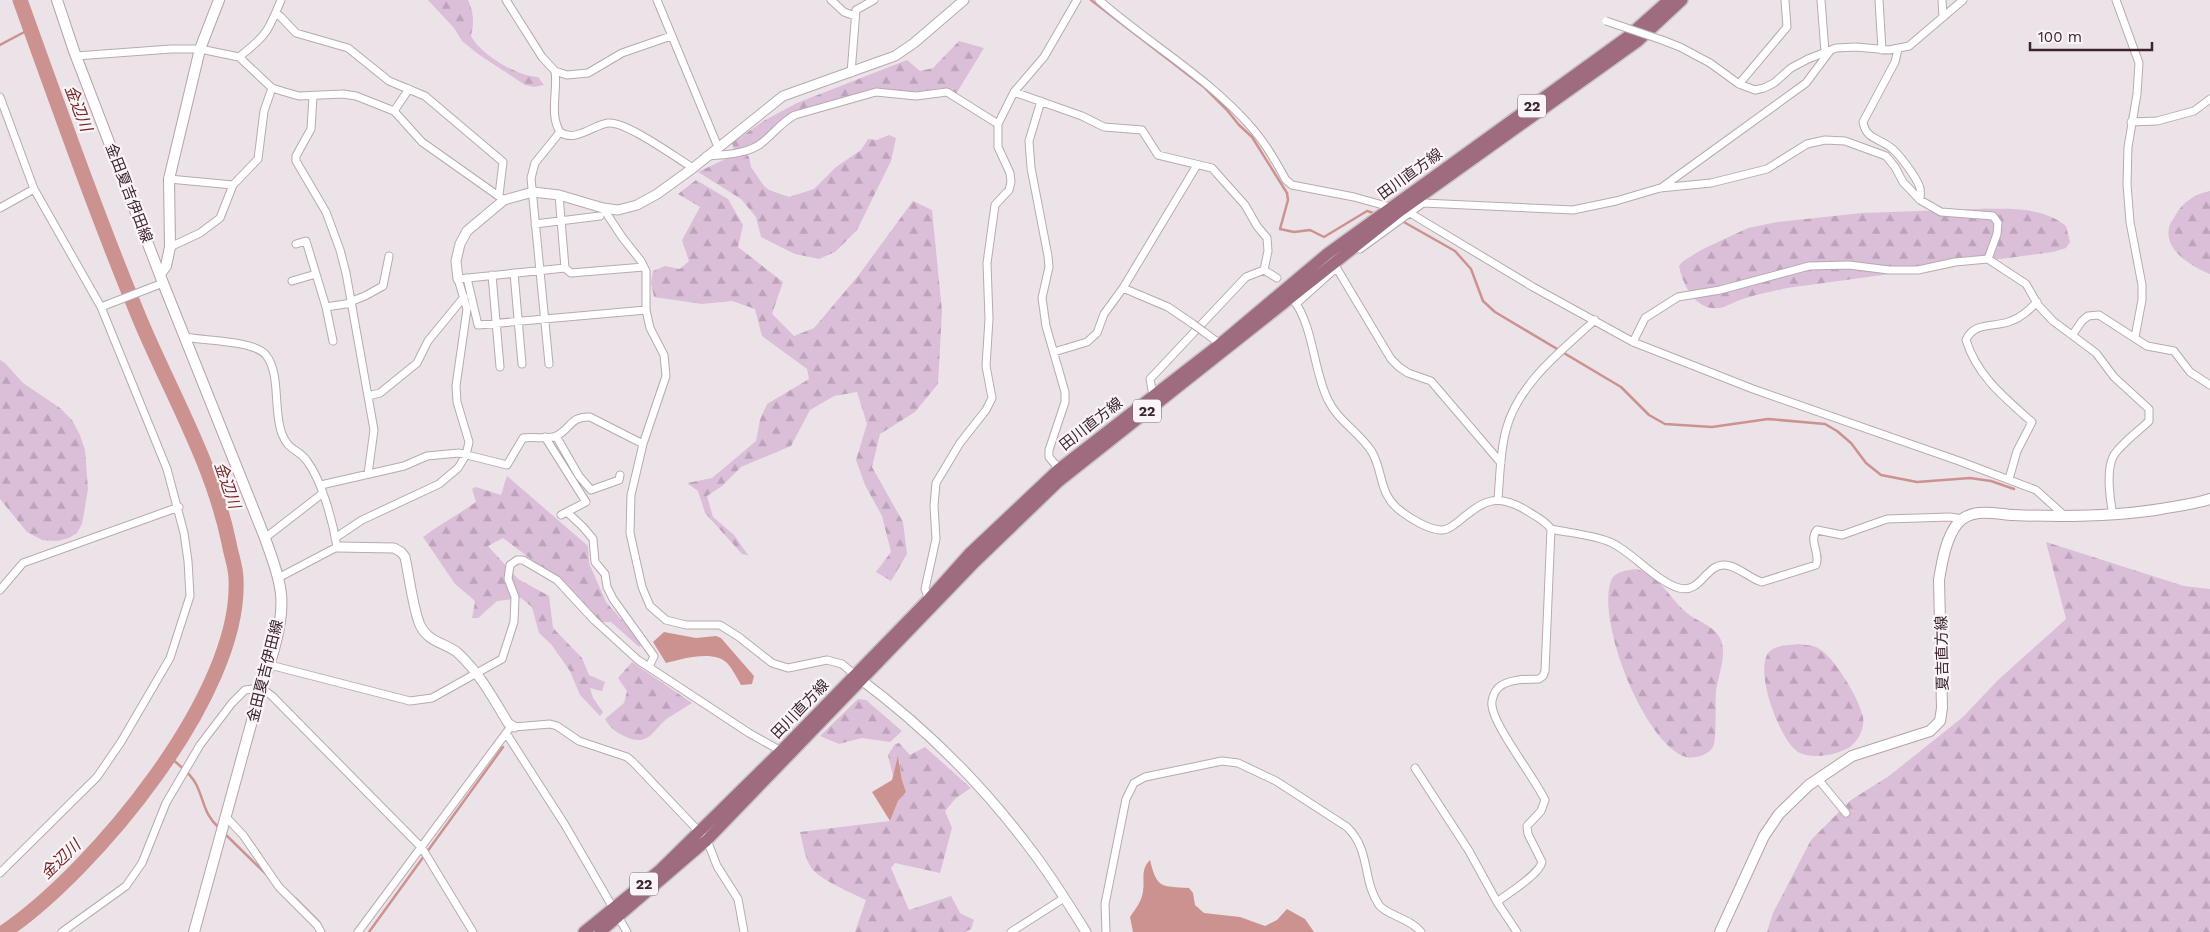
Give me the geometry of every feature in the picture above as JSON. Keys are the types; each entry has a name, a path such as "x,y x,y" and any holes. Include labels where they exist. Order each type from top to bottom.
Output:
{"main road":[{"name":"金田夏吉伊田線","path":"57,0 160,281 185,337 265,538 278,578 281,595 280,614 270,665 261,688 227,818 194,932"},
{"name":"金田夏吉伊田線","path":"160,281 166,266 170,247 169,179 200,49 219,0"},
{"name":"田川直方線","path":"600,932 660,870 703,836 858,677 970,553 1058,469 1220,344 1327,254 1626,38 1669,0"},
{"name":"田川直方線","path":"703,836 781,751 1058,482 1092,453 1400,211 1638,41 1682,0"},
{"path":"1963,519 1982,512 2066,518 2112,515 2199,503 2210,499"},
{"name":"夏吉直方線","path":"1720,932 1764,836 1779,814 1818,779 1852,756 1930,731 1940,721 1942,708 1939,580 1942,560 1958,522 1963,519"},
{"name":"田川直方線","path":"584,932 616,914"}],"street":[{"path":"239,57 261,40 269,30 281,0"},
{"path":"506,0 542,57 555,71 568,75 588,73 622,53 671,36"},
{"path":"657,0 718,148"},
{"path":"831,0 844,12 855,16"},
{"path":"852,73 856,10 860,6 874,0"},
{"path":"535,224 560,221 637,205 657,194 693,168 783,96 852,73 895,56 914,43 964,0"},
{"path":"929,599 925,589 936,539 934,506 936,484 960,443 986,410 992,398 986,366 989,319 987,263 995,206 1009,190 1011,182 1010,173 998,147 998,124 1014,92 1044,57 1077,0"},
{"path":"1099,0 1208,84 1228,103 1261,139 1286,180 1292,185 1354,197 1390,207"},
{"path":"1739,84 1788,27 1785,0"},
{"path":"1660,188 1806,83 1828,51 1821,0"},
{"path":"1880,0 1882,50"},
{"path":"1942,0 1943,17"},
{"path":"1606,21 1680,47 1710,63 1739,84 1755,90 1774,83 1791,68 1828,51 1856,47 1882,50 1898,49 1916,42 1963,0"},
{"path":"2116,0 2140,63 2137,94 2131,122 2127,184 2130,222 2142,286 2142,300 2135,337"},
{"path":"276,13 296,33 348,48 379,74 425,96 503,162 502,197"},
{"path":"76,56 171,49 200,49 239,57 272,88 299,96 356,96 394,111 422,142 502,197"},
{"path":"1898,49 1895,62 1863,122 1865,131 1870,136 1892,147 1901,158 1920,188 1920,200"},
{"path":"555,71 554,107 556,122 560,132 572,136 607,123 622,124 693,168"},
{"path":"170,247 214,223 222,212 233,185 258,159 264,111 272,88"},
{"path":"394,111 409,89"},
{"path":"706,156 728,155 758,146 786,120 795,115 876,92 916,96 947,92 998,124"},
{"path":"1014,92 1082,116 1104,127 1142,130 1158,155 1212,168 1245,206 1256,226 1267,238 1268,251 1264,270"},
{"path":"312,96 311,129 296,156 296,161 328,218 340,250 352,302 374,430 368,474"},
{"path":"0,97 34,189 101,307 167,468 178,507 188,561 190,596 181,629 163,673 96,777 0,873"},
{"path":"2131,122 2157,121 2194,111 2210,99"},
{"path":"1041,101 1029,141 1031,168 1049,267 1042,298 1043,312 1065,392 1065,402 1049,450 1049,457 1058,469"},
{"path":"549,364 531,178 535,163 560,132"},
{"path":"1496,902 1541,867 1542,862 1528,834 1527,826 1541,811 1545,800 1539,787 1498,722 1492,706 1493,696 1497,688 1509,683 1539,679 1546,671 1551,529 1547,523 1514,504 1498,499 1473,509 1451,527 1443,530 1433,528 1410,517 1391,503 1383,488 1372,453 1360,437 1335,413 1326,397 1308,333 1295,302 1336,267 1423,203 1573,210 1616,201 1660,188 1711,182 1767,169 1807,144 1825,140 1845,141 1886,156 1895,167 1903,182 1920,200 1941,212 1993,216 1998,223 1997,234 1988,260"},
{"path":"1054,352 1092,338 1097,333 1104,314 1123,288 1196,165"},
{"path":"169,179 233,185"},
{"path":"0,208 34,189"},
{"path":"646,310 478,325 456,260 460,244 467,231 502,197 532,192 560,195 601,212 644,267 646,272 646,310 650,328 664,355 666,376 643,444 631,495 630,533 642,587 650,606 666,620 686,625 720,625 772,664 788,668 827,660 842,664 950,757 983,791 1029,847 1086,932"},
{"path":"560,195 560,221 565,268 571,273 644,267"},
{"path":"1410,213 1533,287 1633,342 1753,389 2009,479 2036,490 2066,518"},
{"path":"296,244 306,241 326,307 333,341"},
{"path":"326,307 352,302 383,286 389,256"},
{"path":"1633,342 1645,318 1661,306 1678,297 1720,290 1809,266 1849,264 1889,270 1918,270 1955,262 1988,260 2026,284 2037,302 2053,321 2074,334 2096,353 2114,376 2149,409 2149,421 2113,455 2110,464 2112,515"},
{"path":"1336,267 1391,360 1408,373 1431,381 1501,463"},
{"path":"462,278 565,268"},
{"path":"1264,270 1277,278"},
{"path":"1153,395 1150,378 1246,277 1264,270"},
{"path":"514,273 522,364"},
{"path":"292,281 316,274"},
{"path":"492,275 500,367"},
{"path":"278,578 336,543 362,520 439,484 458,468 466,455 469,442 456,402 456,386 467,309 462,278"},
{"path":"101,307 160,281"},
{"path":"1123,288 1168,307 1220,344"},
{"path":"368,396 380,393 417,363 428,341 464,297"},
{"path":"2009,479 2018,451 2032,422 1985,378 1969,351 1966,340 1970,332 1980,327 2009,322 2023,316 2037,302"},
{"path":"2074,334 2082,321 2088,316 2099,315 2147,346 2174,351 2190,372 2210,385"},
{"path":"1498,499 1506,429 1521,398 1539,372 1595,320"},
{"path":"185,337 240,344 257,348 266,356 273,370 281,433 287,446 306,458 322,489 336,543"},
{"path":"265,538 322,489 368,474 404,466 427,456 459,453 507,465 523,438 553,438 563,432 575,418 590,417 643,444"},
{"path":"556,436 579,476 591,490 619,480 620,475"},
{"path":"545,437 586,502 564,514 583,527 593,539 596,562 605,574 607,587 613,599 654,656 649,667"},
{"path":"0,590 23,564 178,507"},
{"path":"1551,529 1610,542 1667,582 1678,588 1686,589 1695,587 1714,568 1721,565 1729,565 1762,582 1816,565 1819,560 1813,539 1817,530 1842,535 1887,519 1950,517 1963,519"},
{"path":"336,543 394,548 401,552 404,557 420,625 430,637 444,647 457,651 478,673 627,932"},
{"path":"270,665 410,701 432,698 502,659 514,622 515,598 508,579 510,565 517,560 523,560 557,580 594,620 649,667 781,751"},
{"path":"62,932 126,886 142,863 166,803 200,744 232,703 245,690 261,688 272,696 422,848 473,932"},
{"path":"358,932 511,729 550,724 557,726 579,741 627,757 703,836 717,866 738,899 744,932"},
{"path":"1106,932 1105,904 1126,799 1134,783 1145,777 1222,761 1238,763 1276,780 1348,827 1357,836 1363,848 1371,888 1380,907 1412,922 1421,932"},
{"path":"1416,768 1469,851 1496,902 1517,932"},
{"path":"1818,779 1846,813"},
{"path":"227,818 243,835 279,887 317,925 321,932"},
{"path":"1011,932 1064,898"}],"green space":[{"path":"428,0 468,0 473,18 471,36 482,50 510,69 538,77 544,85 534,87 525,85 478,54 462,41 454,28"},
{"path":"959,41 984,48 956,94 941,88 912,93 875,89 793,113 759,142 734,150 732,143 765,120 797,103 907,60 920,71 933,68"},
{"path":"889,135 896,138 891,161 857,230 835,252 819,259 795,254 761,237 756,217 741,199 698,172 736,154 745,153 749,157 751,167 764,186 769,190 789,197 814,189 836,167 861,150 868,139 877,140"},
{"path":"696,180 728,199 743,225 738,247 783,282 772,314 794,336 814,328 858,276 913,201 932,210 942,311 938,384 915,412 880,434 872,467 903,522 907,554 891,581 876,572 891,552 882,516 865,485 856,460 867,424 857,392 834,396 810,410 791,446 741,467 722,486 707,496 713,517 734,535 748,555 742,554 705,513 698,491 687,483 712,478 756,441 760,420 767,404 809,379 807,369 762,336 755,309 732,301 702,304 654,297 651,283 653,271 665,266 680,269 689,261 682,240 700,207 678,194"},
{"path":"2210,191 2210,274 2188,262 2175,251 2171,244 2169,228 2184,204 2200,194"},
{"path":"1978,209 2024,210 2046,215 2066,226 2070,242 2066,248 2053,252 1787,288 1715,308 1706,307 1693,297 1684,283 1679,266 1701,250 1748,228 1777,222 1862,213"},
{"path":"0,360 23,383 60,408 72,420 80,435 85,450 88,489 82,524 77,533 69,538 57,541 42,540 27,532 0,499"},
{"path":"507,476 588,546 589,563 606,602 643,644 639,647 611,622 599,622 569,588 503,538 488,546 518,579 549,596 553,628 582,658 589,675 605,682 602,691 590,688 593,698 603,712 600,716 580,695 570,671 551,644 539,633 532,607 521,598 497,601 478,618 472,618 475,602 455,584 423,537 476,502 472,489 476,487 501,495"},
{"path":"2046,542 2184,586 2210,589 2210,932 1767,932 1773,913 1811,840 1851,800 1889,776 1963,717 1998,680 2066,619"},
{"path":"1637,569 1653,578 1680,607 1709,627 1720,638 1723,658 1716,691 1714,743 1711,750 1701,756 1686,757 1670,747 1654,730 1627,679 1617,650 1610,623 1608,599 1611,581 1618,573"},
{"path":"1799,644 1816,647 1825,653 1839,669 1856,699 1863,717 1863,726 1856,741 1845,750 1817,756 1798,752 1791,745 1776,720 1766,688 1765,660 1773,649"},
{"path":"632,662 692,703 668,718 649,737 638,740 631,739 617,732 605,719 624,703 627,691 618,678"},
{"path":"858,699 866,700 902,731 890,742 862,738 839,744 820,736"},
{"path":"899,743 910,755 925,747 971,788 956,798 945,811 952,828 940,873 895,863 891,868 909,910 951,896 960,913 974,920 971,929 965,932 855,932 866,900 824,879 813,870 806,857 800,832 890,821 898,801 906,792 899,758 893,776 888,755 895,744"}],"shaded area":[{"path":"664,632 696,638 716,636 721,638 754,676 752,684 741,685 728,664 722,659 715,657 698,656 666,663 653,642"},
{"path":"898,756 906,792 898,801 890,821 872,792 892,780"},
{"path":"1150,860 1158,881 1166,886 1189,888 1193,893 1195,905 1204,913 1240,917 1265,926 1277,920 1287,909 1305,919 1314,932 1133,932 1130,917 1141,898 1144,871"}],"waterway":[{"name":"金辺川","path":"4,932 40,904 79,867 119,824 156,775 189,725 215,674 231,624 236,579 222,514 213,486 191,431 141,322 109,242 20,0"},
{"path":"1091,0 1204,87 1252,137 1287,193 1288,200 1280,229 1294,232 1310,230 1324,237 1367,211 1377,214"},
{"path":"0,45 30,29"},
{"path":"1402,221 1455,251 1471,269 1483,301 1495,312 1621,387 1649,415 1665,424 1712,427 1768,419 1825,424 1851,443 1866,463 1881,475 1917,482 1970,478 1991,481 2014,489"},
{"path":"369,932 503,747"},
{"path":"169,756 193,780 207,812 219,828"},
{"path":"223,832 269,877"},
{"path":"295,898 319,922"}]}
